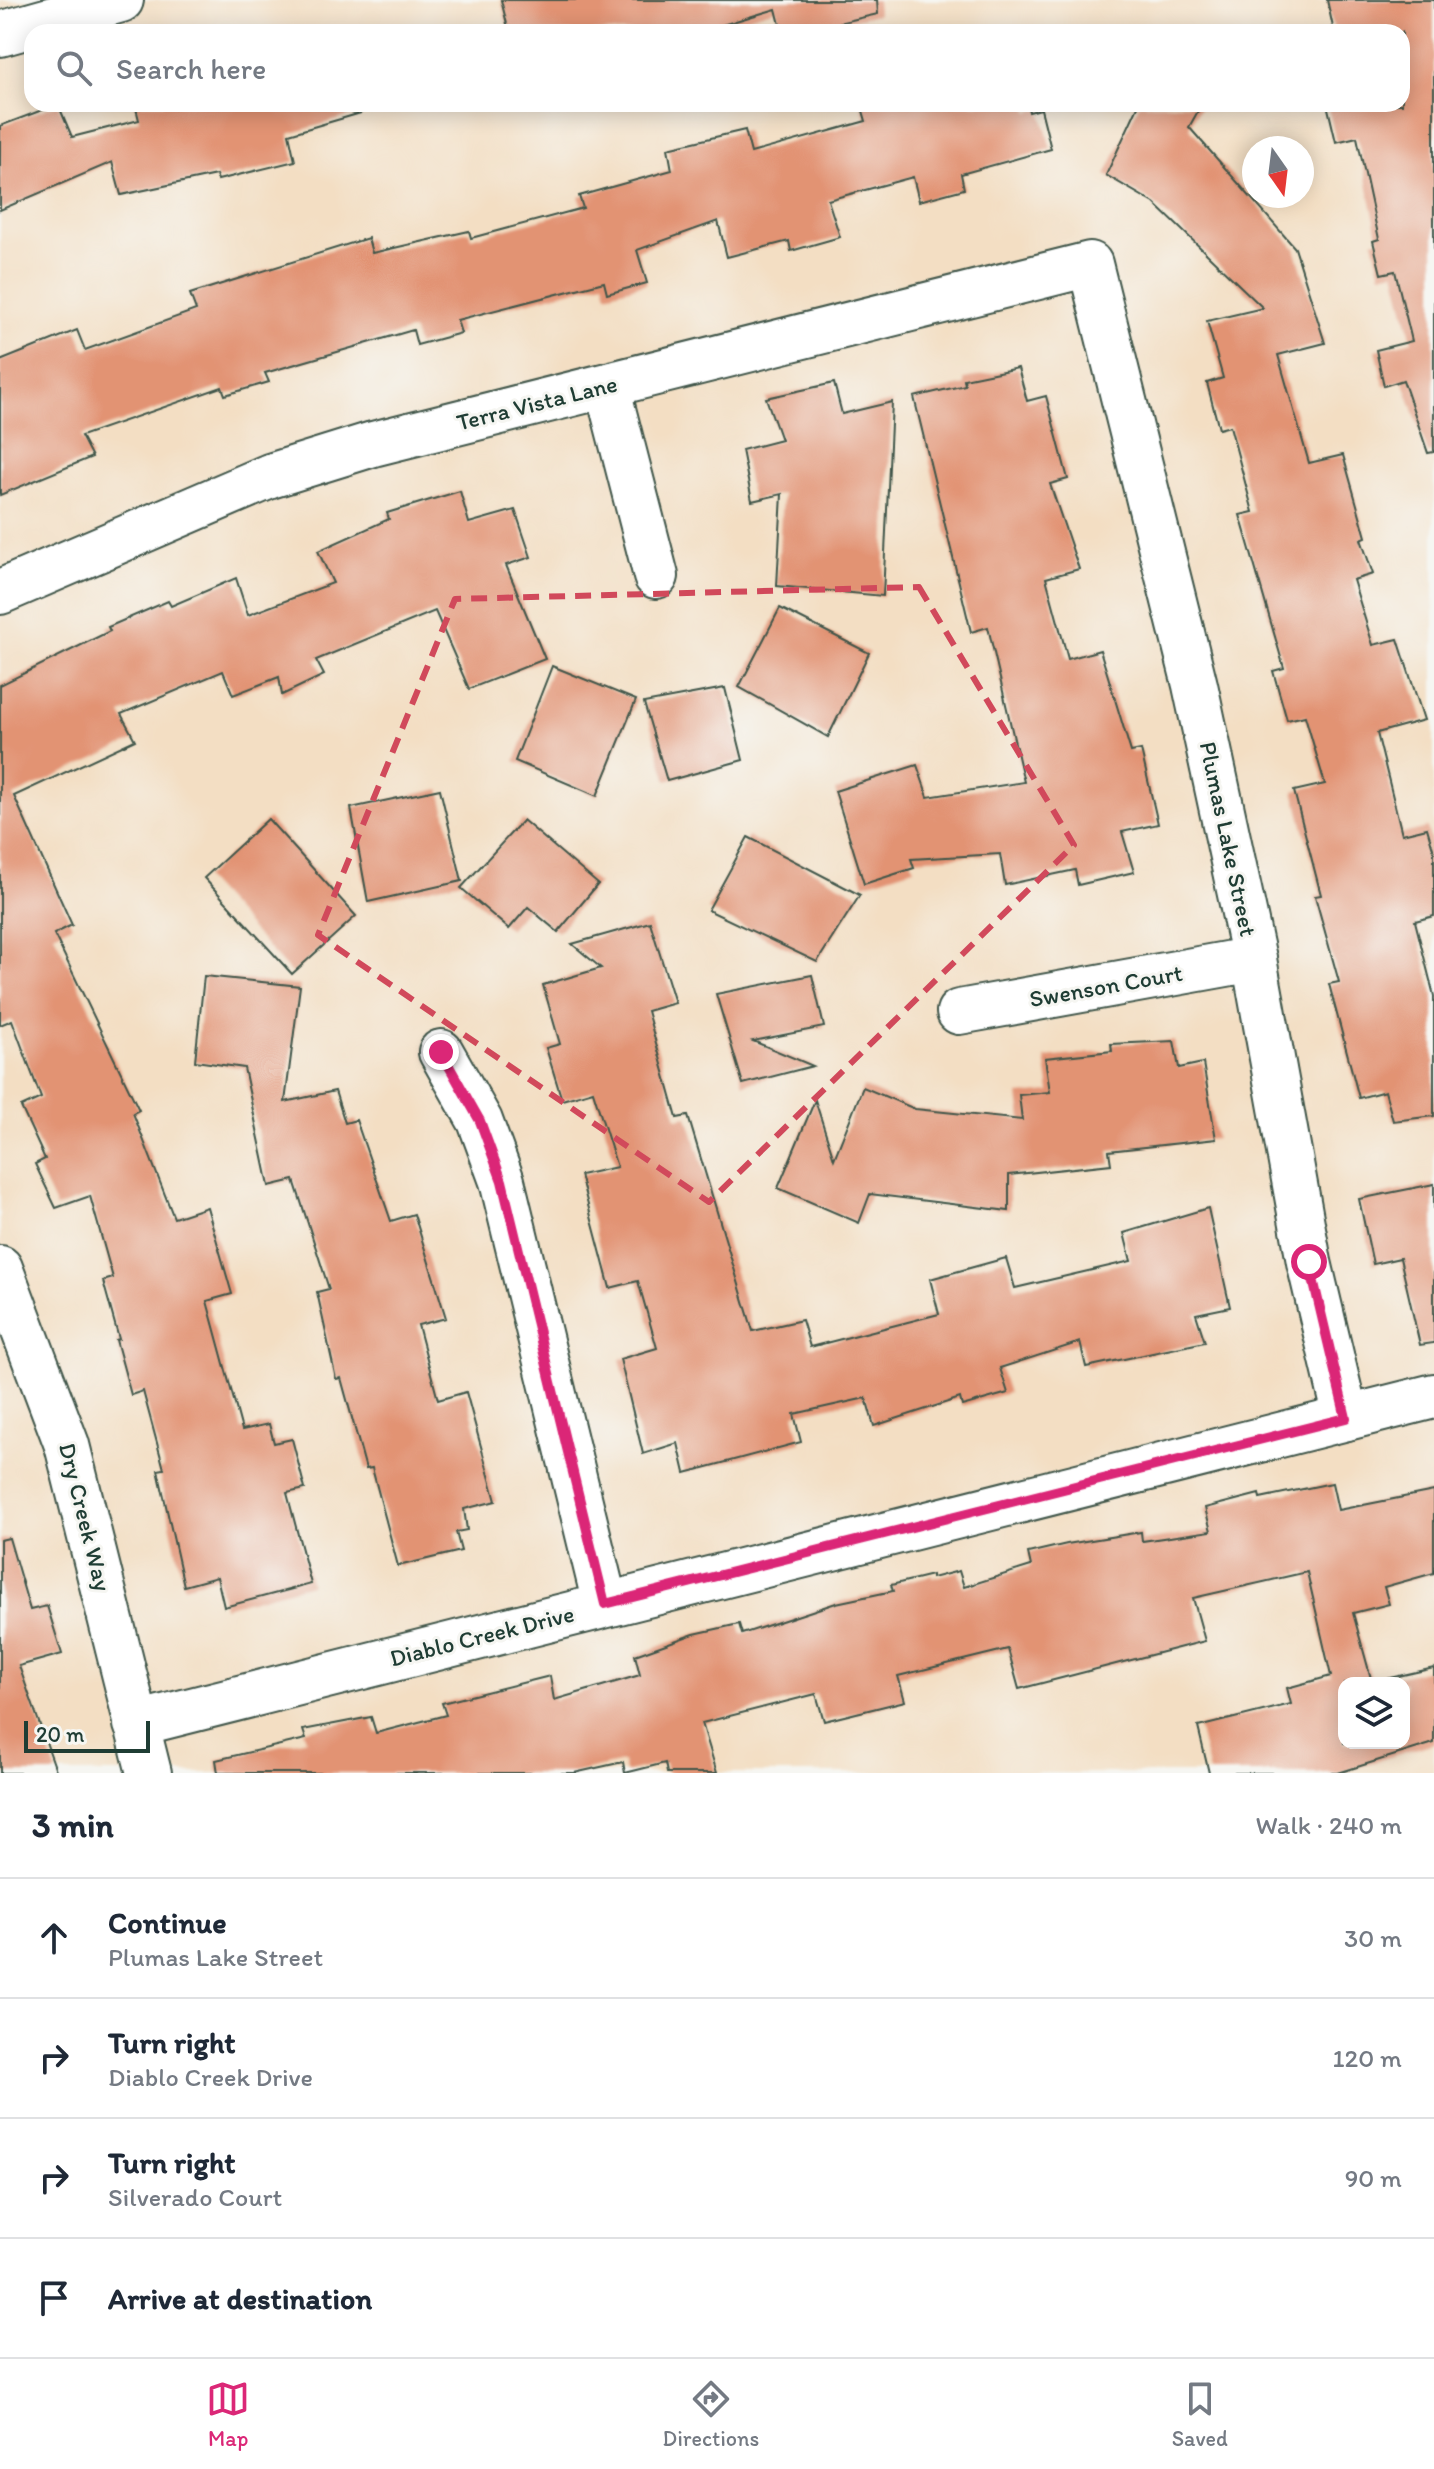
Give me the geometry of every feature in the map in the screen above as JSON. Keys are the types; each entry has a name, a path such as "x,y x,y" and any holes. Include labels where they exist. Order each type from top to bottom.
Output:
{"street":[{"path":"36,24 121,0"},
{"path":"0,34 24,27"},
{"name":"Terra Vista Lane","path":"0,592 270,476 373,444 1090,264"},
{"name":"Plumas Lake Street","path":"1090,264 1195,685 1254,959 1309,1262 1346,1418"},
{"path":"607,386 656,576"},
{"name":"Swenson Court","path":"959,1012 1254,959"},
{"path":"441,1052 480,1121 502,1181 605,1604"},
{"name":"Dry Creek Way","path":"0,1268 67,1445 149,1773"},
{"name":"Diablo Creek Drive","path":"136,1724 1434,1396"}],"highlighted area":[{"path":"919,587 1074,845 709,1202 318,935 455,599"}],"building":[{"path":"501,0 877,0 878,14 834,24 780,24 776,9 726,24 507,24"},
{"path":"1327,0 1434,0 1434,452 1428,453 1403,380 1384,386 1376,350 1412,341 1395,271 1381,274 1373,241 1379,239 1357,137 1336,142 1329,112 1410,112 1410,24 1332,24"},
{"path":"37,112 61,112 72,137 139,120 137,112 361,113 289,134 295,161 218,180 216,175 121,195 112,162 0,210 0,126"},
{"path":"863,112 1042,112 1051,149 961,174 964,189 919,201 913,177 828,200 840,237 791,251 789,241 727,257 718,221 637,250 647,283 607,294 604,282 457,320 461,333 417,345 413,330 265,373 269,382 225,395 222,387 81,436 92,457 0,495 0,361 77,330 85,350 196,310 190,294 368,238 372,253 469,231 471,238 583,208 579,196 672,170 668,148 745,130 751,153 866,121"},
{"path":"1135,112 1197,112 1189,127 1242,188 1242,208 1260,208 1295,248 1325,343 1278,355 1309,463 1343,455 1366,537 1361,539 1373,574 1353,580 1373,645 1398,639 1424,720 1377,733 1402,834 1427,828 1434,852 1434,916 1415,921 1434,996 1434,1116 1393,1121 1385,1091 1359,1098 1329,984 1339,982 1315,896 1321,895 1294,791 1325,784 1305,716 1287,720 1273,671 1284,668 1240,515 1253,512 1230,426 1219,429 1207,383 1223,378 1207,321 1263,308 1154,203 1106,175"},
{"path":"1018,368 1027,401 1046,396 1068,479 1050,484 1079,569 1046,578 1068,659 1100,650 1131,752 1141,750 1158,824 1122,832 1134,872 1078,885 1075,870 1005,885 1000,854 911,859 914,868 864,884 835,791 917,765 928,797 1024,782 988,627 971,632 914,397 965,385 964,379"},
{"path":"834,383 842,414 892,402 883,596 777,586 782,494 752,501 742,450 781,440 766,398"},
{"path":"460,491 469,523 515,510 531,557 506,565 545,659 469,689 435,611 316,660 324,675 282,695 279,677 233,695 223,671 121,714 135,740 14,796 72,925 54,934 139,1110 133,1113 174,1218 207,1207 232,1294 207,1301 242,1430 269,1424 274,1443 292,1439 305,1489 287,1493 311,1584 224,1607 217,1577 184,1586 158,1470 164,1469 143,1391 131,1395 116,1340 119,1339 103,1281 113,1278 90,1196 56,1208 35,1164 45,1159 21,1107 41,1098 12,1020 0,1025 0,685 110,631 108,627 168,601 171,606 236,578 248,615 333,583 318,551 389,519 387,513"},
{"path":"780,608 869,653 828,737 739,687"},
{"path":"552,666 636,700 597,796 515,761"},
{"path":"725,688 743,760 667,781 644,703"},
{"path":"440,789 462,881 368,902 351,808"},
{"path":"268,819 356,916 292,974 204,878"},
{"path":"523,820 598,884 558,932 528,907 509,929 461,888"},
{"path":"748,837 860,895 817,962 708,910"},
{"path":"650,922 675,1003 647,1011 677,1118 688,1116 753,1331 802,1320 810,1347 939,1314 930,1279 1006,1258 1015,1288 1131,1261 1124,1233 1208,1208 1230,1307 1196,1314 1205,1342 1086,1367 1080,1342 1000,1368 1008,1393 962,1406 960,1398 874,1426 866,1398 794,1414 801,1442 685,1473 678,1443 643,1454 620,1359 657,1348 638,1281 610,1288 580,1175 617,1167 593,1091 562,1100 546,1048 560,1044 543,985 601,968 572,944"},
{"path":"812,975 824,1027 753,1041 813,1066 743,1084 716,994"},
{"path":"204,976 300,986 285,1102 335,1091 345,1123 356,1120 391,1221 414,1214 446,1318 418,1325 438,1400 466,1392 496,1501 464,1509 467,1530 456,1532 461,1551 398,1566 372,1468 366,1469 341,1378 336,1379 317,1292 329,1289 294,1180 269,1186 244,1068 195,1061"},
{"path":"1174,1041 1179,1068 1203,1063 1216,1139 1109,1151 1111,1164 1009,1175 1009,1211 870,1194 859,1223 778,1188 815,1100 834,1159 863,1087 915,1109 1022,1120 1019,1095 1050,1092 1045,1058 1112,1051 1111,1044"},
{"path":"1434,1184 1434,1343 1420,1345 1400,1258 1373,1264 1359,1199"},
{"path":"1332,1483 1338,1510 1434,1491 1434,1573 1384,1587 1389,1604 1353,1613 1371,1677 1338,1677 1338,1749 1410,1749 1410,1677 1394,1677 1434,1668 1434,1743 1338,1773 1209,1773 1198,1727 1291,1704 1287,1688 1331,1676 1307,1572 1193,1598 1205,1641 1019,1689 1008,1649 898,1676 905,1701 824,1721 816,1694 702,1723 717,1773 667,1773 665,1763 625,1773 623,1762 574,1773 218,1773 216,1760 306,1739 303,1730 371,1717 376,1733 446,1715 442,1703 550,1676 554,1700 640,1675 635,1655 694,1634 739,1624 742,1634 836,1603 893,1591 891,1585 932,1575 932,1578 959,1571 964,1587 1031,1566 1028,1553 1067,1544 1141,1532 1142,1541 1211,1531 1205,1508 1259,1494 1260,1498"},
{"path":"9,1538 30,1610 47,1606 62,1654 19,1666 57,1773 0,1773 0,1540"}],"route":[{"path":"441,1052 480,1121 502,1181 605,1604 1346,1418 1309,1262"}]}
